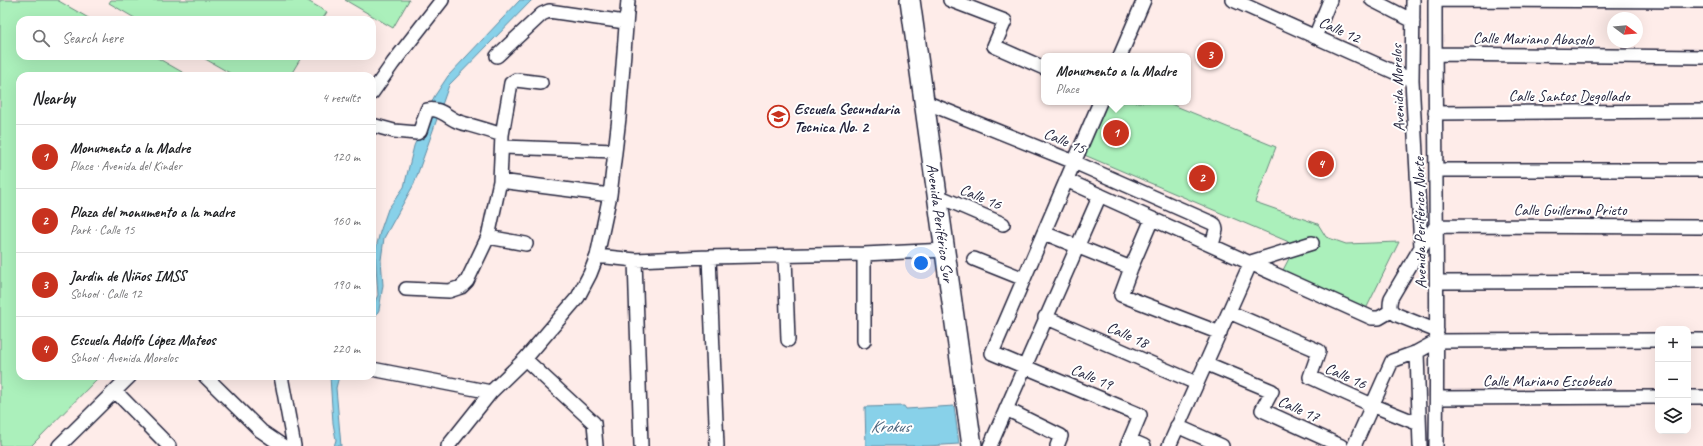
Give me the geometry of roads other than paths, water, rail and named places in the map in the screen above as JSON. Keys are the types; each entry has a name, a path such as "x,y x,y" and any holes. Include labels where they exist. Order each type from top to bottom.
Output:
{"street":[{"path":"376,87 442,0"},
{"path":"448,446 473,412 525,359 578,297 590,274 597,256 610,195 628,0"},
{"name":"Avenida Periférico Sur","path":"910,0 946,250 972,446"},
{"path":"950,0 1005,21 994,46 1041,67"},
{"path":"1121,53 1144,0"},
{"name":"Calle 12","path":"1233,0 1412,80"},
{"path":"1315,36 1330,0"},
{"path":"1372,0 1413,21"},
{"name":"Avenida Morelos","path":"1413,0 1412,80 1421,247"},
{"path":"1435,0 1703,1"},
{"name":"Avenida Periférico Norte","path":"1435,0 1437,282 1436,446"},
{"path":"497,56 542,14 549,11 625,22"},
{"name":"Calle Mariano Abasolo","path":"1435,54 1703,57"},
{"path":"406,289 449,291 461,287 467,281 488,237 500,181 502,141 511,83 516,80 541,83"},
{"name":"Calle 15","path":"925,102 1074,162 1212,223 1215,225 1216,230 1212,245"},
{"path":"974,259 1024,279 1099,105"},
{"path":"376,126 394,131 417,133 420,131 427,110 447,114 456,121 502,141 615,152"},
{"name":"Calle Santos Degollado","path":"1435,113 1703,111"},
{"path":"1436,170 1703,170"},
{"path":"1066,180 1251,262 1372,318 1379,318 1391,311"},
{"path":"500,181 610,195"},
{"path":"990,446 1045,317 1100,195"},
{"name":"Calle 16","path":"945,199 1003,224"},
{"path":"1152,219 1130,268 1121,295 1220,333"},
{"path":"1391,311 1391,298 1421,247 1436,226"},
{"name":"Calle Guillermo Prieto","path":"1436,226 1703,227"},
{"path":"1044,233 1130,268"},
{"path":"488,237 526,244"},
{"path":"1169,446 1251,262 1312,243"},
{"path":"597,256 635,260 709,257 785,257 946,250"},
{"path":"864,254 864,341"},
{"path":"709,257 717,446"},
{"path":"785,257 788,340"},
{"path":"635,260 641,446"},
{"name":"Calle 19","path":"1024,279 992,353 1140,415 1129,443 1144,446"},
{"path":"1437,282 1703,281"},
{"path":"1391,311 1437,336 1655,340"},
{"name":"Calle 16","path":"1229,312 1320,351 1310,377 1419,424"},
{"name":"Calle 18","path":"1045,317 1196,383"},
{"path":"1354,446 1392,361 1417,352 1437,336"},
{"path":"1691,340 1703,340"},
{"path":"1417,352 1420,446"},
{"path":"525,359 594,423 596,446"},
{"name":"Calle 17","path":"1206,363 1272,391 1262,410 1341,446"},
{"path":"376,370 491,392"},
{"path":"59,446 126,380"},
{"path":"209,380 261,431 283,446"},
{"path":"282,380 294,446"},
{"path":"115,391 169,446"},
{"name":"Calle Mariano Escobedo","path":"1437,398 1655,397"},
{"path":"1691,397 1703,397"},
{"path":"1006,409 1061,436 1057,446"},
{"path":"1178,426 1222,446"}],"water":[{"path":"520,0 532,0 449,85 414,184 384,238 381,260 383,285 379,310 376,315 376,299 378,295 376,248 380,232 388,209 404,187 414,146 434,97 448,76"},
{"path":"330,380 338,380 336,388 341,446 334,446 336,440 333,423"},
{"name":"Krokus","path":"904,406 906,409 954,406 959,444 927,446 866,446 865,407"}],"place":[{"name":"Jardin de Niños IMSS","path":"1210,55"},
{"name":"Escuela Secundaria Tecnica No. 2","path":"778,117"},
{"name":"Monumento a la Madre","path":"1116,133"},
{"name":"Escuela Adolfo López Mateos","path":"1321,164"},
{"name":"Plaza del monumento a la madre","path":"1202,178"}]}
